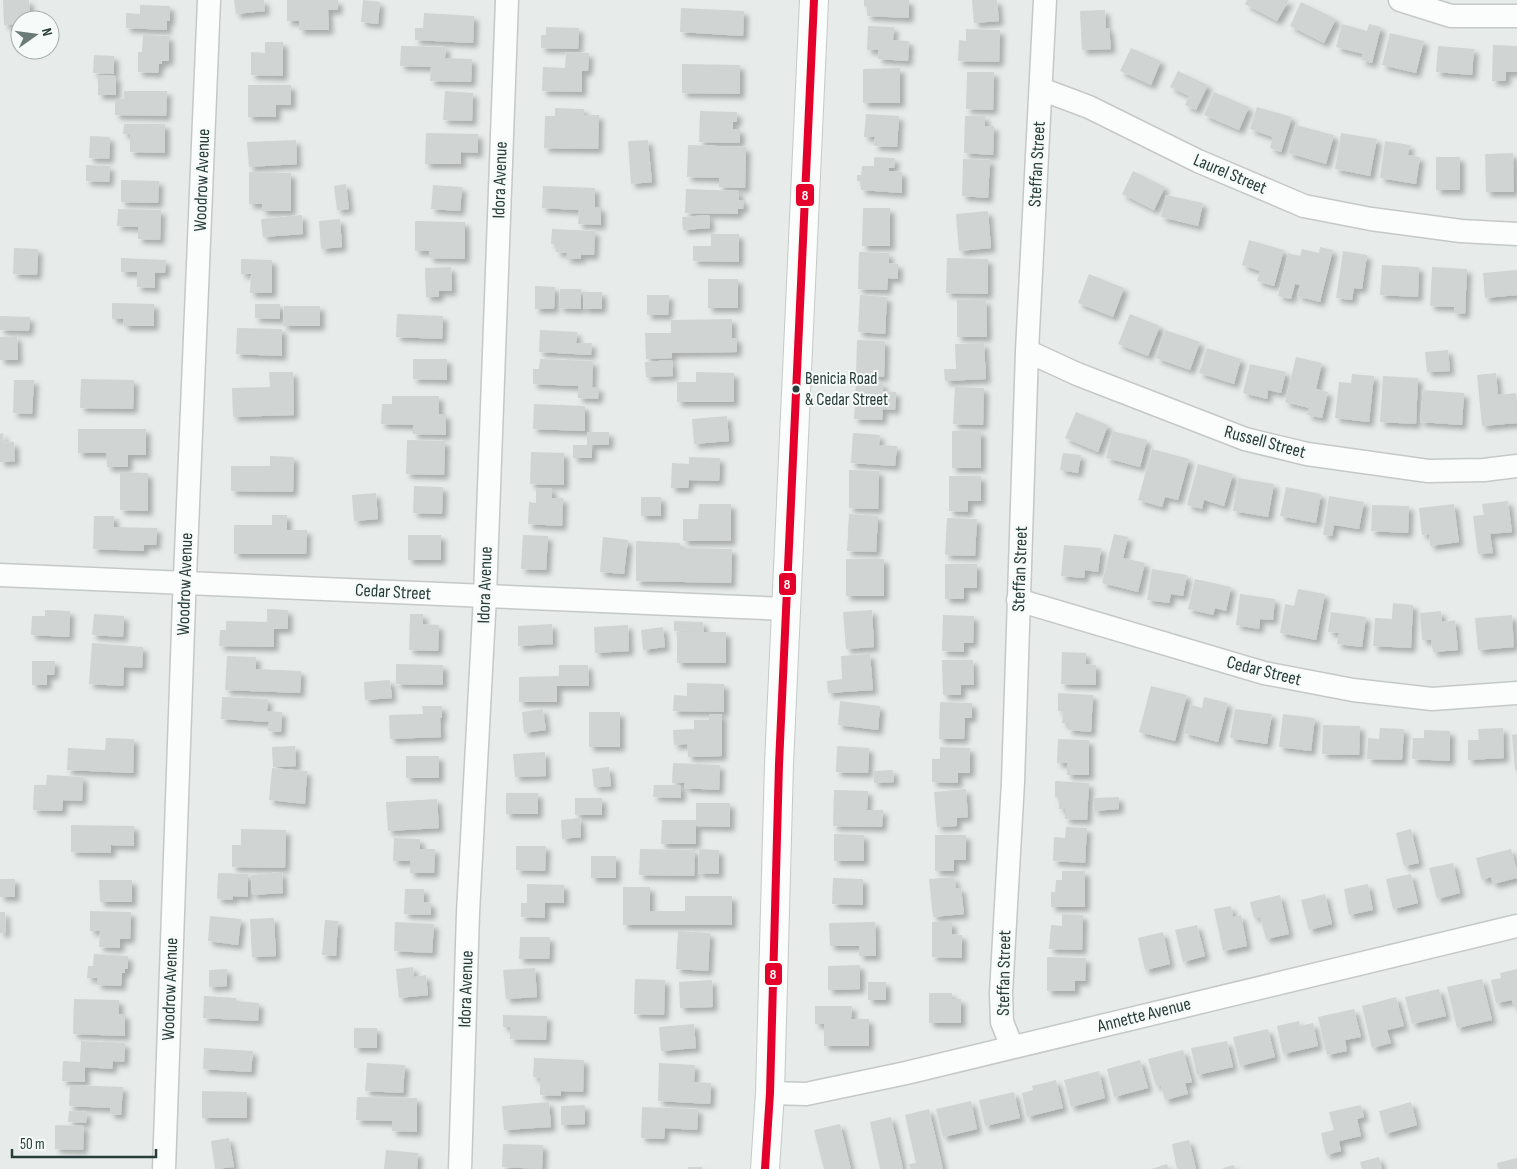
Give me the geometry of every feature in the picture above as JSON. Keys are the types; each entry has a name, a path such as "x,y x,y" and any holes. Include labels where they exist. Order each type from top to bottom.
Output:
{"main road":[{"path":"765,1169 770,1093 779,774 814,0"}],"street":[{"name":"Woodrow Avenue","path":"164,1169 185,583 209,0"},
{"name":"Idora Avenue","path":"460,1169 468,913 485,596 507,0"},
{"path":"1041,89 1045,0"},
{"path":"1400,0 1451,16 1517,16"},
{"name":"Laurel Street","path":"1041,89 1089,107 1198,161 1304,206 1370,219 1461,231 1517,234"},
{"name":"Steffan Street","path":"1012,1047 1002,1022 1001,993 1013,782 1027,351 1041,89"},
{"name":"Russell Street","path":"1027,351 1096,381 1244,439 1262,444 1307,454 1428,471 1484,470 1517,466"},
{"name":"Cedar Street","path":"0,574 787,609"},
{"name":"Cedar Street","path":"1018,600 1264,673 1353,690 1432,698 1517,693"},
{"name":"Annette Avenue","path":"770,1093 806,1094 906,1073 1517,926"}],"building":[{"path":"3,0 29,0 30,10 10,10 10,25 4,25"},
{"path":"234,0 264,0 265,11 236,14"},
{"path":"287,0 338,0 338,10 328,10 329,30 299,30 299,21 287,21"},
{"path":"363,0 380,2 378,24 361,22"},
{"path":"864,0 909,0 909,18 867,16 867,7 864,6"},
{"path":"972,0 997,0 999,21 974,23"},
{"path":"1247,0 1289,0 1277,21 1245,4"},
{"path":"1301,2 1336,19 1324,43 1290,26"},
{"path":"140,5 170,6 170,21 167,21 167,30 126,28 126,13 140,14"},
{"path":"681,8 744,11 743,36 680,32"},
{"path":"1105,10 1106,28 1109,28 1111,49 1082,50 1080,11"},
{"path":"424,13 474,16 473,43 415,40 415,28 423,28"},
{"path":"1342,24 1367,31 1369,24 1381,27 1372,63 1361,60 1363,54 1336,47"},
{"path":"868,26 894,27 893,40 909,41 908,61 878,59 878,50 867,50"},
{"path":"546,27 579,28 578,49 541,48 541,35 546,35"},
{"path":"966,29 1000,30 999,62 958,61 959,40 966,41"},
{"path":"1390,33 1424,41 1416,73 1382,65"},
{"path":"143,35 169,36 169,61 162,61 162,64 159,64 158,73 138,72 138,52 142,52"},
{"path":"265,42 283,42 283,76 251,75 251,52 265,53"},
{"path":"1493,45 1517,46 1517,72 1506,72 1506,81 1492,81"},
{"path":"401,46 446,47 445,58 472,59 471,82 430,81 431,67 400,66"},
{"path":"1438,46 1474,49 1472,75 1436,72"},
{"path":"1131,48 1161,61 1151,85 1120,71"},
{"path":"566,52 589,53 588,71 582,71 582,92 542,91 543,67 565,68"},
{"path":"94,55 114,56 114,74 93,73"},
{"path":"682,64 740,65 740,94 682,93"},
{"path":"900,68 900,103 863,103 863,69"},
{"path":"1178,71 1208,85 1196,110 1185,105 1189,96 1170,87"},
{"path":"967,72 994,72 993,110 966,109"},
{"path":"98,75 116,76 116,95 98,95"},
{"path":"248,85 291,85 291,105 276,105 276,117 248,117"},
{"path":"124,91 167,91 166,116 115,115 115,99 124,99"},
{"path":"445,91 473,93 472,121 443,120"},
{"path":"1214,92 1249,107 1239,130 1204,115"},
{"path":"1257,107 1292,117 1281,152 1270,148 1273,137 1250,129"},
{"path":"555,108 584,109 584,115 599,115 598,149 544,148 545,116 555,116"},
{"path":"700,111 737,112 737,122 733,122 733,129 740,129 740,143 699,142"},
{"path":"866,114 899,116 897,147 874,146 875,137 864,137"},
{"path":"965,116 985,116 985,126 994,126 993,155 964,153"},
{"path":"124,124 165,124 165,153 130,152 130,134 123,134"},
{"path":"1296,125 1334,135 1326,164 1288,153"},
{"path":"426,133 478,134 478,153 461,152 461,164 425,164"},
{"path":"1341,133 1377,139 1370,176 1335,169"},
{"path":"90,136 110,137 109,159 89,158"},
{"path":"296,140 297,164 249,167 247,142"},
{"path":"648,140 652,182 631,184 628,141"},
{"path":"1385,141 1410,145 1408,155 1420,157 1416,184 1380,178"},
{"path":"688,145 746,147 745,188 719,187 719,178 687,177"},
{"path":"1513,153 1514,192 1486,192 1485,154"},
{"path":"874,157 895,158 894,168 889,168 889,171 902,172 902,193 861,190 861,181 857,181 857,175 861,175 862,166 874,166"},
{"path":"1436,157 1460,157 1460,190 1436,190"},
{"path":"963,159 990,160 988,198 962,196"},
{"path":"86,165 110,166 109,182 86,181"},
{"path":"1133,171 1165,187 1154,210 1122,194"},
{"path":"249,172 291,173 291,211 262,211 262,204 249,204"},
{"path":"121,180 159,181 158,203 121,202"},
{"path":"346,184 349,209 337,210 334,186"},
{"path":"433,185 462,187 460,211 431,209"},
{"path":"543,186 595,188 595,207 601,207 601,225 578,224 579,210 542,208"},
{"path":"686,189 739,191 739,200 744,200 743,209 738,209 738,214 685,213"},
{"path":"1166,195 1203,203 1198,226 1161,217"},
{"path":"863,208 890,208 890,246 862,246"},
{"path":"118,209 161,210 160,240 138,239 138,227 117,226"},
{"path":"988,211 991,248 959,251 956,214"},
{"path":"302,215 303,234 263,237 261,219"},
{"path":"709,215 710,228 683,230 682,217"},
{"path":"340,219 342,247 321,249 319,221"},
{"path":"415,221 465,222 465,259 429,258 429,251 415,251"},
{"path":"552,229 595,231 594,255 581,255 581,259 566,259 567,253 556,252 556,244 551,244"},
{"path":"711,234 739,234 739,262 693,261 693,246 711,246"},
{"path":"1249,240 1284,250 1274,286 1257,281 1260,271 1242,265"},
{"path":"1320,247 1333,250 1320,302 1297,296 1300,285 1295,284 1291,299 1278,296 1288,253 1300,256 1302,249 1319,253"},
{"path":"14,248 38,249 37,275 13,274"},
{"path":"1343,251 1367,255 1362,289 1354,288 1352,300 1336,298"},
{"path":"859,252 889,253 889,263 898,264 898,279 888,278 887,290 858,289"},
{"path":"121,258 166,260 165,273 155,273 155,288 137,287 137,272 121,272"},
{"path":"947,258 988,259 988,294 946,293"},
{"path":"241,259 272,260 272,293 250,293 251,274 241,274"},
{"path":"1382,265 1419,267 1418,297 1380,295"},
{"path":"451,267 452,291 439,291 439,297 426,297 425,268"},
{"path":"1432,267 1467,269 1465,314 1454,313 1454,307 1430,306"},
{"path":"1517,270 1517,295 1485,298 1483,273"},
{"path":"1089,274 1124,288 1113,317 1078,303"},
{"path":"708,279 738,279 738,308 708,308"},
{"path":"535,286 555,287 554,309 535,309"},
{"path":"560,289 581,289 581,309 559,308"},
{"path":"583,292 602,292 602,309 583,309"},
{"path":"647,295 669,295 668,315 647,315"},
{"path":"860,295 887,297 885,334 858,332"},
{"path":"957,300 986,300 987,337 957,337"},
{"path":"112,303 154,304 154,326 124,326 123,319 112,319"},
{"path":"255,304 280,304 280,319 255,318"},
{"path":"284,306 320,306 320,326 283,326"},
{"path":"397,314 443,316 442,339 396,337"},
{"path":"1130,314 1160,326 1148,356 1118,344"},
{"path":"0,316 30,317 29,331 0,330"},
{"path":"732,319 732,338 737,338 737,352 672,353 672,358 646,359 645,333 671,333 671,320"},
{"path":"237,328 282,329 282,356 236,354"},
{"path":"540,330 577,332 576,343 592,343 591,355 539,352"},
{"path":"1165,330 1200,342 1190,370 1156,358"},
{"path":"17,336 18,360 0,360 0,337"},
{"path":"857,340 885,341 884,377 856,376"},
{"path":"984,343 986,379 945,381 944,369 956,369 955,344"},
{"path":"1207,348 1241,359 1234,384 1199,373"},
{"path":"1448,350 1450,371 1427,372 1425,352"},
{"path":"1296,357 1322,363 1316,389 1328,392 1322,418 1307,415 1309,408 1285,402"},
{"path":"413,359 447,359 447,380 413,379"},
{"path":"540,359 593,361 592,387 599,387 598,399 578,398 578,386 533,384 533,369 539,369"},
{"path":"672,360 673,376 646,377 645,362"},
{"path":"1250,364 1286,372 1281,393 1268,390 1267,399 1243,393"},
{"path":"269,372 293,372 294,415 233,417 232,388 270,387"},
{"path":"696,372 734,373 734,402 677,402 677,382 696,382"},
{"path":"1496,373 1498,395 1516,393 1517,423 1482,426 1477,375"},
{"path":"1352,374 1374,376 1369,422 1335,418 1339,382 1351,383"},
{"path":"1383,376 1418,378 1416,424 1380,422"},
{"path":"81,379 134,380 133,409 80,408"},
{"path":"14,380 34,380 32,414 13,413"},
{"path":"856,383 883,383 883,391 896,392 895,410 883,409 882,420 854,419"},
{"path":"955,387 984,388 983,425 953,424"},
{"path":"1423,390 1464,393 1462,425 1420,422"},
{"path":"392,396 439,396 439,414 446,414 446,435 413,434 413,425 381,424 382,404 392,404"},
{"path":"534,404 585,406 585,431 533,429"},
{"path":"1076,412 1108,425 1098,452 1065,438"},
{"path":"727,416 729,441 694,444 692,419"},
{"path":"78,429 146,429 146,455 128,455 128,467 107,467 106,453 78,453"},
{"path":"952,431 981,431 981,468 952,468"},
{"path":"1113,431 1147,440 1140,467 1106,458"},
{"path":"587,432 609,432 609,445 592,445 592,458 573,458 573,445 587,445"},
{"path":"3,433 4,443 14,442 15,461 0,462 0,434"},
{"path":"853,433 880,435 879,445 897,446 895,466 851,463"},
{"path":"407,440 445,441 444,475 406,474"},
{"path":"1152,449 1189,459 1178,500 1165,497 1162,507 1138,500"},
{"path":"531,452 564,453 564,485 530,484"},
{"path":"1063,453 1081,455 1078,473 1060,470"},
{"path":"270,456 294,457 293,492 231,491 231,466 270,466"},
{"path":"689,457 720,458 719,481 689,480 688,488 671,488 672,463 689,464"},
{"path":"1198,464 1233,474 1224,506 1204,500 1202,509 1187,505"},
{"path":"849,470 879,471 878,509 849,508"},
{"path":"120,472 148,473 148,511 120,510"},
{"path":"949,476 981,476 981,501 968,501 968,512 949,511"},
{"path":"1238,478 1274,484 1268,517 1233,511"},
{"path":"414,486 443,487 442,514 413,513"},
{"path":"1286,487 1321,494 1316,523 1280,516"},
{"path":"536,488 552,488 552,498 563,498 562,526 528,524 529,502 536,503"},
{"path":"376,493 378,519 354,521 352,495"},
{"path":"1329,496 1364,502 1359,529 1334,525 1332,536 1323,535"},
{"path":"641,497 661,497 661,516 641,516"},
{"path":"1508,501 1512,532 1490,534 1493,553 1478,554 1473,516 1484,515 1482,504"},
{"path":"699,504 731,504 731,541 683,541 683,519 698,519"},
{"path":"1454,504 1459,542 1430,546 1429,534 1422,535 1419,508"},
{"path":"1372,505 1409,506 1408,533 1371,531"},
{"path":"849,514 878,516 876,552 847,551"},
{"path":"272,515 287,515 287,530 307,530 306,554 234,554 234,525 272,525"},
{"path":"94,516 114,516 114,527 157,528 156,545 144,545 144,551 93,549"},
{"path":"947,518 977,519 975,556 945,555"},
{"path":"1114,534 1128,537 1123,558 1145,563 1138,592 1102,583"},
{"path":"408,535 441,535 441,560 408,560"},
{"path":"523,535 548,536 546,570 521,569"},
{"path":"603,537 628,540 624,574 600,572"},
{"path":"636,541 680,543 680,548 732,549 731,583 636,581"},
{"path":"1064,545 1101,548 1098,572 1085,570 1084,578 1061,576"},
{"path":"846,559 884,559 884,596 846,596"},
{"path":"945,564 977,564 977,588 964,588 964,599 945,599"},
{"path":"1152,569 1187,575 1183,596 1171,594 1169,603 1147,600"},
{"path":"1195,579 1231,587 1226,611 1215,608 1213,615 1188,609"},
{"path":"1298,589 1325,594 1316,640 1280,633 1285,604 1294,606"},
{"path":"1240,594 1275,599 1273,620 1260,619 1259,629 1236,625"},
{"path":"1393,603 1413,605 1411,648 1373,646 1375,618 1392,619"},
{"path":"267,609 288,610 288,629 274,629 274,647 219,646 220,630 226,630 226,621 267,622"},
{"path":"45,610 70,611 69,637 31,635 32,616 45,616"},
{"path":"872,610 874,647 846,649 843,612"},
{"path":"1441,611 1442,622 1455,620 1458,650 1433,652 1431,640 1422,640 1420,613"},
{"path":"1331,612 1366,617 1362,647 1337,644 1339,633 1328,632"},
{"path":"94,614 124,616 123,637 92,635"},
{"path":"410,614 423,614 423,624 439,625 438,651 409,650"},
{"path":"943,615 974,616 973,643 964,643 964,652 942,651"},
{"path":"1512,615 1514,647 1478,650 1475,618"},
{"path":"674,621 703,622 704,632 726,632 726,663 677,663 677,632 695,631 674,631"},
{"path":"552,624 553,644 518,646 518,626"},
{"path":"628,625 629,651 595,653 594,627"},
{"path":"663,627 665,647 643,650 641,630"},
{"path":"92,643 143,647 142,668 124,667 123,686 89,684"},
{"path":"1062,652 1086,653 1086,664 1096,665 1096,685 1061,684"},
{"path":"870,654 873,690 828,693 827,681 842,679 841,656"},
{"path":"227,656 256,657 256,669 301,671 300,693 225,690"},
{"path":"942,660 973,660 974,685 961,685 961,695 943,695"},
{"path":"32,661 55,661 54,675 47,675 47,685 32,685"},
{"path":"396,664 443,665 443,685 396,684"},
{"path":"559,665 588,665 589,686 557,686 557,702 519,702 519,677 559,676"},
{"path":"390,680 392,698 365,700 364,682"},
{"path":"687,683 724,684 724,712 673,711 674,695 687,696"},
{"path":"1151,686 1187,695 1175,741 1139,732"},
{"path":"1058,693 1093,695 1091,732 1068,730 1068,723 1062,723 1063,711 1058,711"},
{"path":"222,697 268,699 267,711 282,712 281,732 268,731 269,722 221,719"},
{"path":"1204,697 1228,703 1218,742 1184,733 1191,705 1202,708"},
{"path":"840,701 880,706 878,730 838,725"},
{"path":"940,702 972,703 972,718 965,718 964,739 939,739"},
{"path":"422,706 442,706 442,718 440,718 441,737 390,739 389,715 423,714"},
{"path":"543,709 546,730 524,733 522,712"},
{"path":"1235,709 1272,714 1267,744 1230,738"},
{"path":"589,712 620,712 620,747 589,747"},
{"path":"709,714 722,714 722,756 688,757 687,744 674,745 673,730 694,729 694,720 709,720"},
{"path":"1283,714 1315,718 1311,751 1279,747"},
{"path":"1323,725 1360,726 1359,755 1322,754"},
{"path":"1380,728 1404,729 1402,760 1367,759 1368,738 1379,739"},
{"path":"1503,728 1504,758 1468,760 1468,740 1479,740 1478,729"},
{"path":"1424,730 1450,731 1450,761 1412,759 1413,738 1424,738"},
{"path":"1517,734 1517,770 1515,770 1512,735"},
{"path":"106,738 134,739 133,773 67,770 68,748 105,750"},
{"path":"1058,739 1089,740 1089,775 1067,775 1067,763 1057,763"},
{"path":"295,746 296,766 273,767 272,747"},
{"path":"837,746 869,748 868,773 836,772"},
{"path":"940,747 970,748 970,773 958,773 958,783 932,782 932,759 940,759"},
{"path":"545,752 546,776 515,777 513,754"},
{"path":"406,756 439,756 439,778 406,778"},
{"path":"673,763 720,765 719,790 684,788 685,783 672,783"},
{"path":"609,767 611,786 594,787 592,769"},
{"path":"272,768 307,771 305,804 269,800"},
{"path":"893,770 894,782 874,783 873,771"},
{"path":"47,775 83,777 82,801 63,800 62,811 33,810 34,785 46,785"},
{"path":"1055,781 1089,783 1087,820 1065,819 1065,809 1059,809 1059,798 1055,797"},
{"path":"654,785 681,785 681,798 653,797"},
{"path":"966,789 968,817 957,818 957,826 937,827 934,792"},
{"path":"834,790 868,791 867,810 883,810 882,827 833,826"},
{"path":"506,793 538,793 538,814 506,814"},
{"path":"1119,797 1119,809 1094,811 1093,798"},
{"path":"575,798 602,798 602,815 575,815"},
{"path":"437,799 439,828 388,831 386,802"},
{"path":"696,803 730,803 730,827 696,826 696,844 661,844 662,820 696,820"},
{"path":"580,818 581,837 562,839 561,820"},
{"path":"71,825 134,826 134,846 111,845 111,853 71,852"},
{"path":"1066,827 1087,828 1085,863 1053,861 1054,837 1065,838"},
{"path":"241,829 286,830 285,868 232,867 232,845 241,845"},
{"path":"1411,829 1419,863 1404,866 1396,833"},
{"path":"834,834 864,835 864,861 834,861"},
{"path":"935,835 966,835 966,860 954,860 954,871 935,871"},
{"path":"394,838 420,839 420,849 435,849 434,873 410,873 410,861 393,861"},
{"path":"516,846 546,846 545,871 516,870"},
{"path":"640,849 695,850 694,876 639,875"},
{"path":"699,849 719,850 719,874 698,873"},
{"path":"1511,849 1517,870 1517,878 1493,884 1491,877 1482,880 1476,858"},
{"path":"591,856 616,856 616,878 591,878"},
{"path":"1453,863 1460,893 1437,899 1429,868"},
{"path":"1062,871 1085,871 1085,907 1051,907 1051,892 1055,892 1056,880 1062,880"},
{"path":"282,872 283,893 252,895 251,875"},
{"path":"218,873 248,874 248,897 233,896 233,900 217,899"},
{"path":"1411,874 1418,903 1393,909 1386,879"},
{"path":"954,877 956,888 961,888 964,914 933,917 929,879"},
{"path":"833,878 863,879 863,905 832,904"},
{"path":"0,879 15,879 15,897 0,897"},
{"path":"99,880 132,880 132,902 100,902"},
{"path":"527,884 564,885 564,903 545,903 545,918 521,917 521,903 527,903"},
{"path":"1368,884 1373,910 1349,915 1344,889"},
{"path":"623,887 650,887 650,911 685,911 685,896 732,896 732,925 623,925"},
{"path":"405,889 424,889 424,902 431,903 431,915 404,914"},
{"path":"1325,894 1332,924 1309,930 1301,900"},
{"path":"1280,895 1289,934 1266,939 1260,917 1254,918 1250,902"},
{"path":"1231,906 1233,917 1241,915 1247,946 1223,951 1214,909"},
{"path":"90,911 131,912 130,939 120,939 120,948 99,947 100,931 90,931"},
{"path":"0,912 5,912 6,933 0,933"},
{"path":"1062,914 1083,915 1082,950 1049,949 1051,925 1062,926"},
{"path":"210,916 241,919 238,945 208,941"},
{"path":"274,918 276,956 252,957 250,919"},
{"path":"325,920 338,921 336,956 322,955"},
{"path":"395,922 434,924 432,953 394,951"},
{"path":"875,922 876,956 859,956 859,946 830,946 829,923"},
{"path":"932,922 952,922 952,934 962,935 962,958 932,957"},
{"path":"1197,925 1205,956 1183,962 1175,930"},
{"path":"678,931 710,933 708,971 676,969"},
{"path":"1163,932 1170,964 1145,970 1138,938"},
{"path":"520,937 550,937 549,959 519,959"},
{"path":"94,954 128,956 128,969 125,969 125,973 122,973 121,986 97,985 97,978 87,978 88,966 93,966"},
{"path":"1047,957 1086,958 1085,981 1075,981 1075,991 1047,991"},
{"path":"860,965 860,989 828,990 828,966"},
{"path":"413,967 414,977 426,975 428,995 399,998 396,969"},
{"path":"535,968 537,997 506,999 503,970"},
{"path":"227,969 227,986 209,987 209,970"},
{"path":"1517,969 1517,1007 1514,1008 1512,1000 1496,1003 1491,980 1501,978 1500,973"},
{"path":"635,979 665,980 664,1015 634,1014"},
{"path":"1482,979 1492,1020 1457,1028 1447,987"},
{"path":"712,980 713,1007 680,1008 679,982"},
{"path":"868,982 886,982 886,1000 868,1000"},
{"path":"1439,989 1446,1016 1412,1024 1405,997"},
{"path":"929,993 952,993 952,999 961,999 961,1023 929,1023"},
{"path":"204,996 236,998 236,1001 259,1003 258,1021 203,1018"},
{"path":"1396,997 1404,1026 1387,1030 1391,1043 1372,1048 1362,1006"},
{"path":"74,999 119,1000 119,1014 125,1014 125,1036 73,1034"},
{"path":"815,1006 852,1006 851,1019 869,1019 869,1046 824,1046 824,1024 815,1024"},
{"path":"1354,1009 1361,1037 1345,1040 1347,1051 1327,1055 1318,1017"},
{"path":"503,1015 547,1016 546,1040 510,1039 510,1027 503,1027"},
{"path":"1299,1021 1300,1026 1313,1023 1318,1046 1283,1054 1277,1026"},
{"path":"694,1024 696,1048 661,1051 659,1027"},
{"path":"354,1028 377,1028 377,1048 354,1048"},
{"path":"1268,1029 1275,1057 1240,1066 1233,1037"},
{"path":"81,1041 125,1043 124,1062 113,1061 112,1069 85,1067 85,1082 62,1081 63,1061 80,1062"},
{"path":"1227,1041 1233,1067 1197,1075 1191,1048"},
{"path":"204,1048 253,1051 251,1072 203,1069"},
{"path":"1183,1050 1192,1082 1185,1083 1188,1094 1165,1100 1161,1085 1156,1086 1148,1059"},
{"path":"534,1058 584,1060 583,1092 561,1091 561,1096 540,1095 540,1078 533,1077"},
{"path":"1140,1060 1148,1088 1114,1097 1107,1069"},
{"path":"367,1063 405,1065 403,1093 365,1091"},
{"path":"659,1063 695,1065 694,1082 711,1083 710,1104 658,1101"},
{"path":"1099,1071 1105,1098 1071,1107 1064,1080"},
{"path":"1056,1080 1063,1108 1027,1117 1022,1093 1033,1090 1032,1086"},
{"path":"70,1085 123,1087 121,1115 110,1114 110,1108 69,1106"},
{"path":"202,1091 247,1092 247,1118 202,1118"},
{"path":"1014,1092 1020,1118 985,1126 979,1100"},
{"path":"357,1097 417,1098 417,1132 392,1131 392,1121 356,1120"},
{"path":"971,1101 977,1129 943,1137 936,1109"},
{"path":"549,1102 551,1127 504,1130 502,1106"},
{"path":"1411,1102 1417,1125 1385,1134 1379,1111"},
{"path":"585,1105 585,1124 561,1125 561,1106"},
{"path":"1361,1105 1364,1117 1357,1119 1361,1136 1339,1141 1341,1151 1326,1155 1321,1133 1334,1130 1329,1112"},
{"path":"642,1107 698,1109 697,1130 665,1128 664,1139 641,1138"},
{"path":"929,1109 943,1169 910,1169 909,1164 916,1163 905,1115"},
{"path":"69,1111 87,1112 86,1123 68,1122"},
{"path":"891,1117 903,1169 880,1169 870,1122"},
{"path":"840,1124 851,1169 824,1169 814,1130"},
{"path":"55,1125 84,1126 83,1150 55,1149"},
{"path":"229,1138 234,1167 215,1169 211,1141"},
{"path":"1189,1140 1196,1169 1177,1169 1172,1144"},
{"path":"503,1144 543,1145 542,1169 502,1167"},
{"path":"386,1150 418,1153 417,1169 384,1169"},
{"path":"1379,1157 1382,1169 1362,1169 1360,1162"},
{"path":"1517,1158 1517,1169 1498,1169 1497,1163"},
{"path":"1167,1164 1169,1169 1151,1169"},
{"path":"1234,1165 1235,1169 1223,1169 1223,1168"},
{"path":"688,1167 702,1167 702,1169 688,1169"}],"transit line":[{"name":"8","path":"765,1169 770,1093 779,764 814,0"}],"place":[{"name":"Benicia Road & Cedar Street","path":"796,389"}]}
